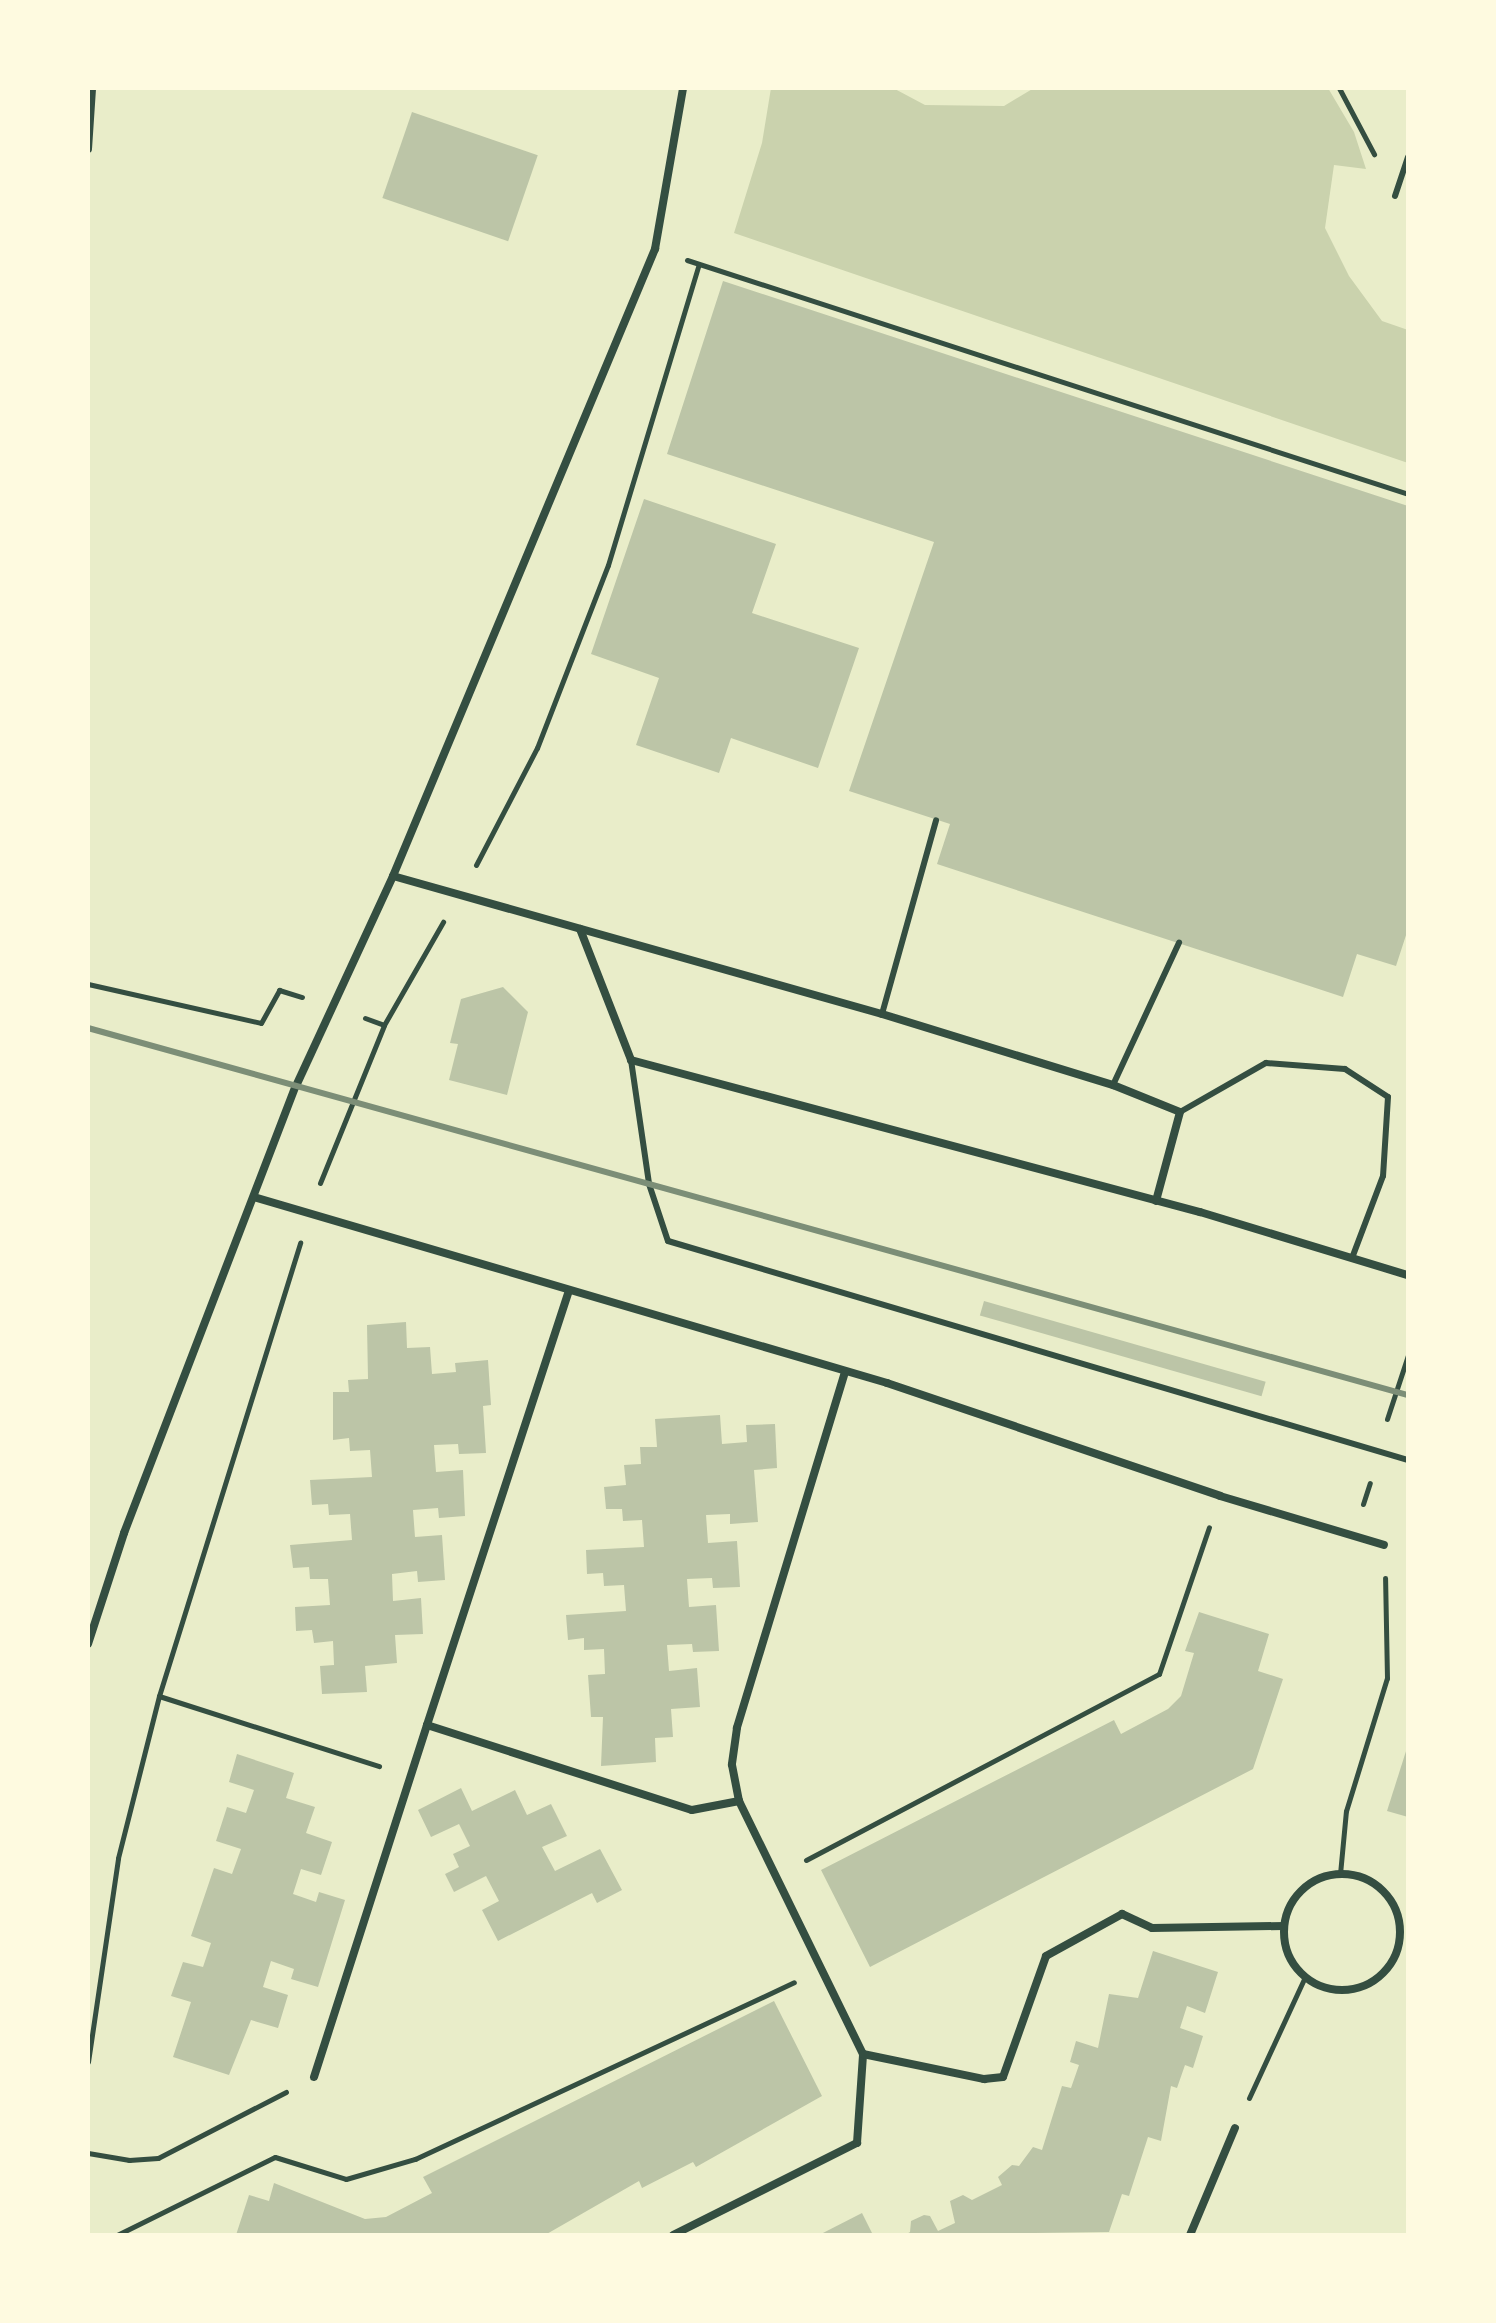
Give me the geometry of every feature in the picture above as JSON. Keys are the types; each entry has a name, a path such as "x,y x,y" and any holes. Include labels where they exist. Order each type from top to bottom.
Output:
{"street":[{"path":"88,149 92,88"},
{"path":"88,1644 100,1601 330,1006 393,876 655,249 683,88"},
{"path":"393,876 882,1014 1113,1085 1180,1112 1156,1201"},
{"path":"580,929 631,1060 1156,1201 1408,1275"},
{"path":"254,1197 845,1372 1220,1496 1384,1545"},
{"path":"314,2077 569,1291"},
{"path":"673,2235 857,2143 863,2054 739,1801 732,1765 737,1728 845,1372"},
{"path":"88,1597 100,1601"},
{"path":"427,1725 692,1810 739,1801"},
{"path":"1340,1874 1376,1884 1398,1913 1398,1950 1376,1980 1340,1991 1305,1977 1288,1955 1284,1926 1296,1896 1324,1877 1340,1874"},
{"path":"1398,1913 1408,1909"},
{"path":"863,2054 984,2079 1003,2077 1046,1956 1122,1914 1152,1928 1284,1926"},
{"path":"1190,2235 1235,2128"}],"lane":[{"path":"1395,196 1408,157"},
{"path":"882,1014 936,820"},
{"path":"1113,1085 1179,943"},
{"path":"631,1060 649,1184 668,1241 1408,1460"},
{"path":"1180,1112 1266,1063 1345,1069 1388,1097 1383,1176 1352,1258"}],"path":[{"path":"655,249 1408,494"},
{"path":"88,2062 118,1858 159,1696 309,1213 349,1101 384,1025 460,895 537,748 608,565 699,264"},
{"path":"88,984 261,1023 279,990 330,1006"},
{"path":"774,1877 1159,1674 1220,1496"},
{"path":"1340,1874 1346,1811 1387,1678 1384,1545"},
{"path":"159,1696 410,1776"},
{"path":"117,2235 275,2157 346,2179 415,2159 820,1970"},
{"path":"1235,2128 1305,1977"},
{"path":"88,2153 129,2160 158,2158 314,2077"}],"green space":[{"path":"771,88 893,88 925,105 1004,106 1034,88 1328,88 1354,132 1366,169 1334,165 1325,228 1349,276 1382,321 1408,330 1408,463 734,233 762,143"}],"building":[{"path":"412,112 538,155 508,241 382,198"},
{"path":"723,281 1408,506 1408,929 1396,966 1357,954 1343,997 937,864 950,824 849,791 934,542 667,454"},
{"path":"644,499 776,544 752,613 859,648 818,768 731,738 719,773 636,745 659,678 591,654"},
{"path":"503,987 528,1012 507,1095 449,1080 458,1044 450,1043 461,999"},
{"path":"984,1301 1266,1382 1262,1396 980,1315"},
{"path":"406,1322 407,1348 430,1347 432,1374 456,1372 455,1363 488,1360 491,1405 483,1406 486,1453 459,1454 458,1444 434,1445 436,1472 463,1470 465,1516 439,1518 438,1508 413,1510 415,1537 442,1535 445,1580 418,1582 417,1571 392,1574 393,1601 421,1598 423,1634 395,1635 397,1663 365,1666 367,1692 322,1694 320,1666 334,1665 333,1641 314,1643 312,1630 296,1631 295,1607 330,1605 328,1579 310,1579 309,1567 293,1568 290,1545 352,1540 350,1514 329,1515 328,1504 312,1505 310,1480 372,1477 370,1450 350,1451 349,1438 333,1440 333,1392 349,1392 348,1380 368,1379 367,1325"},
{"path":"720,1415 722,1444 747,1442 746,1425 775,1424 777,1468 754,1470 758,1522 730,1524 730,1514 706,1515 708,1543 737,1541 740,1587 713,1588 712,1578 687,1579 689,1607 716,1605 719,1651 693,1652 692,1644 667,1645 669,1671 697,1668 700,1707 671,1709 673,1737 655,1738 656,1762 601,1766 603,1717 591,1717 588,1675 605,1674 604,1649 584,1650 584,1638 568,1640 566,1615 626,1611 624,1585 604,1586 603,1573 587,1574 586,1550 644,1547 642,1520 623,1521 622,1509 606,1509 604,1487 626,1485 624,1465 641,1464 640,1447 657,1447 655,1419"},
{"path":"1199,1612 1269,1634 1258,1671 1283,1679 1253,1769 870,1967 821,1870 1114,1720 1121,1734 1168,1709 1181,1696 1194,1653 1185,1651"},
{"path":"1408,1749 1408,1817 1387,1811"},
{"path":"237,1754 294,1773 286,1798 315,1807 306,1833 332,1842 321,1875 301,1869 293,1894 316,1902 319,1892 345,1900 318,1987 291,1979 294,1969 271,1961 263,1987 288,1995 278,2028 251,2020 229,2075 173,2057 191,2002 171,1996 183,1962 203,1967 211,1943 191,1936 214,1868 232,1874 241,1849 216,1841 227,1807 246,1813 254,1790 229,1782"},
{"path":"461,1788 472,1811 515,1790 527,1815 551,1804 567,1836 542,1847 555,1871 600,1849 622,1890 597,1903 592,1893 498,1941 482,1910 499,1901 486,1876 454,1892 445,1874 459,1867 453,1854 470,1846 459,1824 431,1837 418,1810"},
{"path":"1153,1951 1218,1972 1205,2013 1187,2006 1180,2028 1203,2036 1193,2068 1185,2065 1177,2088 1171,2086 1161,2141 1148,2137 1129,2196 1122,2194 1109,2232 905,2235 910,2232 911,2221 924,2215 930,2216 938,2231 955,2223 950,2201 963,2195 972,2200 1002,2185 998,2177 1012,2165 1019,2166 1033,2147 1042,2150 1062,2086 1071,2088 1079,2065 1070,2062 1076,2041 1098,2048 1109,1994 1138,1998"},
{"path":"774,2001 822,2096 696,2167 693,2162 642,2188 639,2181 545,2235 236,2235 249,2195 269,2201 274,2183 365,2219 386,2217 432,2193 423,2177"},
{"path":"862,2213 873,2235 819,2235"}],"railway":[{"path":"88,1028 1408,1395"}]}
